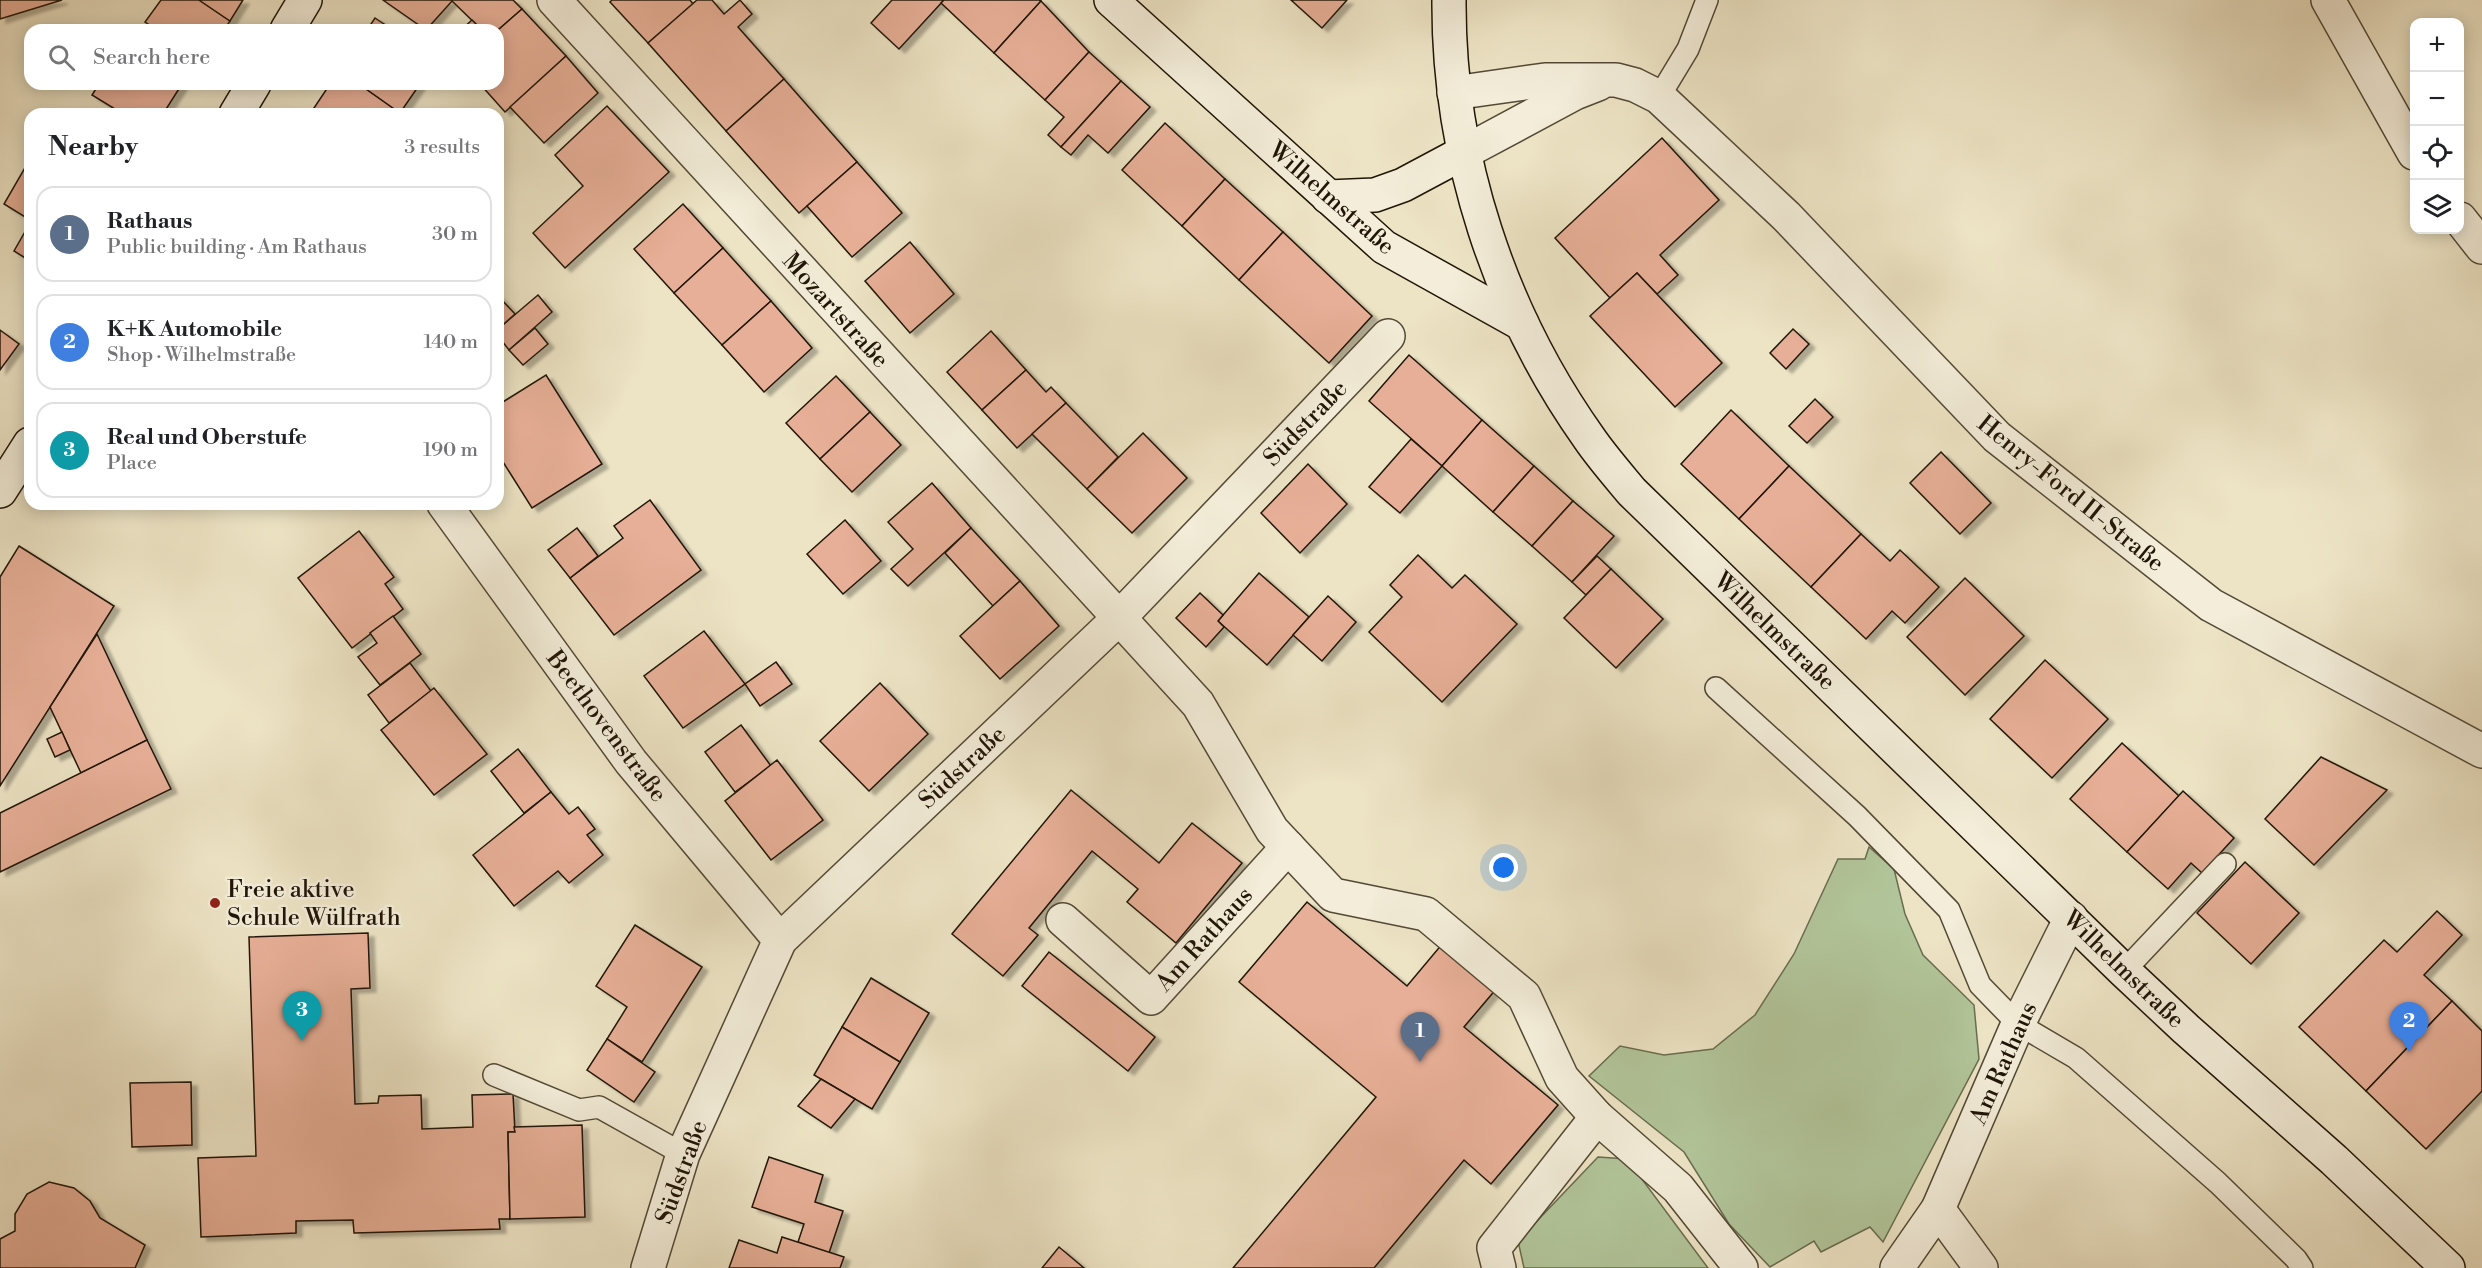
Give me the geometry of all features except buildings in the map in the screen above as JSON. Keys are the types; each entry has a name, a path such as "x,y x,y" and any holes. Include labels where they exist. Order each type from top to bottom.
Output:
{"street":[{"path":"291,24 305,0"},
{"name":"Mozartstraße","path":"554,0 1118,619"},
{"name":"Wilhelmstraße","path":"1112,0 1384,247 1522,324 1553,383 1590,439 1632,492 2186,1029 2334,1160 2448,1268"},
{"path":"1449,0 1448,36 1463,153 1495,262 1522,324"},
{"path":"2328,0 2410,144"},
{"name":"Henry-Ford II-Straße","path":"1454,93 1545,80 1616,80 1635,85 1659,98 1786,216 1997,437 2211,605 2482,751"},
{"name":"Henry-Ford II-Straße","path":"1328,197 1376,195 1403,185 1575,93 1604,81"},
{"path":"240,108 250,90"},
{"path":"2464,224 2482,247"},
{"name":"Südstraße","path":"648,1268 683,1154 780,940 1118,619 1388,336"},
{"path":"0,491 24,453"},
{"name":"Beethovenstraße","path":"448,510 631,762 780,940"},
{"path":"1118,619 1198,704 1272,830 1334,895 1426,914 1524,996 1562,1078 1597,1117 1678,1188 1741,1268"},
{"name":"Am Rathaus","path":"1064,920 1151,998 1288,847"},
{"name":"Am Rathaus","path":"1897,1268 1938,1209 2018,1024 2071,918"},
{"path":"1499,1268 1494,1248 1597,1117"},
{"path":"1938,1209 1981,1268"}],"lane":[{"path":"1659,98 1688,49 1707,0"},
{"path":"1716,688 1857,816 1949,910 1980,985 2018,1024 2076,1058 2218,1183 2296,1259 2302,1268"},
{"path":"2124,970 2225,864"},
{"path":"494,1075 579,1110 599,1107 683,1154"}],"green space":[{"path":"1869,847 1894,869 1905,914 1923,955 1974,1005 1979,1059 1883,1242 1870,1227 1821,1252 1814,1241 1770,1267 1729,1224 1684,1152 1589,1076 1620,1046 1664,1055 1713,1049 1755,1015 1794,954 1838,859 1865,859"},
{"path":"1598,1157 1627,1159 1708,1268 1524,1268 1518,1241"}],"place":[{"name":"Freie aktive Schule Wülfrath","path":"215,903"},
{"name":"Real und Oberstufe","path":"302,1041"},
{"name":"K+K Automobile","path":"2409,1052"},
{"name":"Rathaus","path":"1420,1062"}]}
